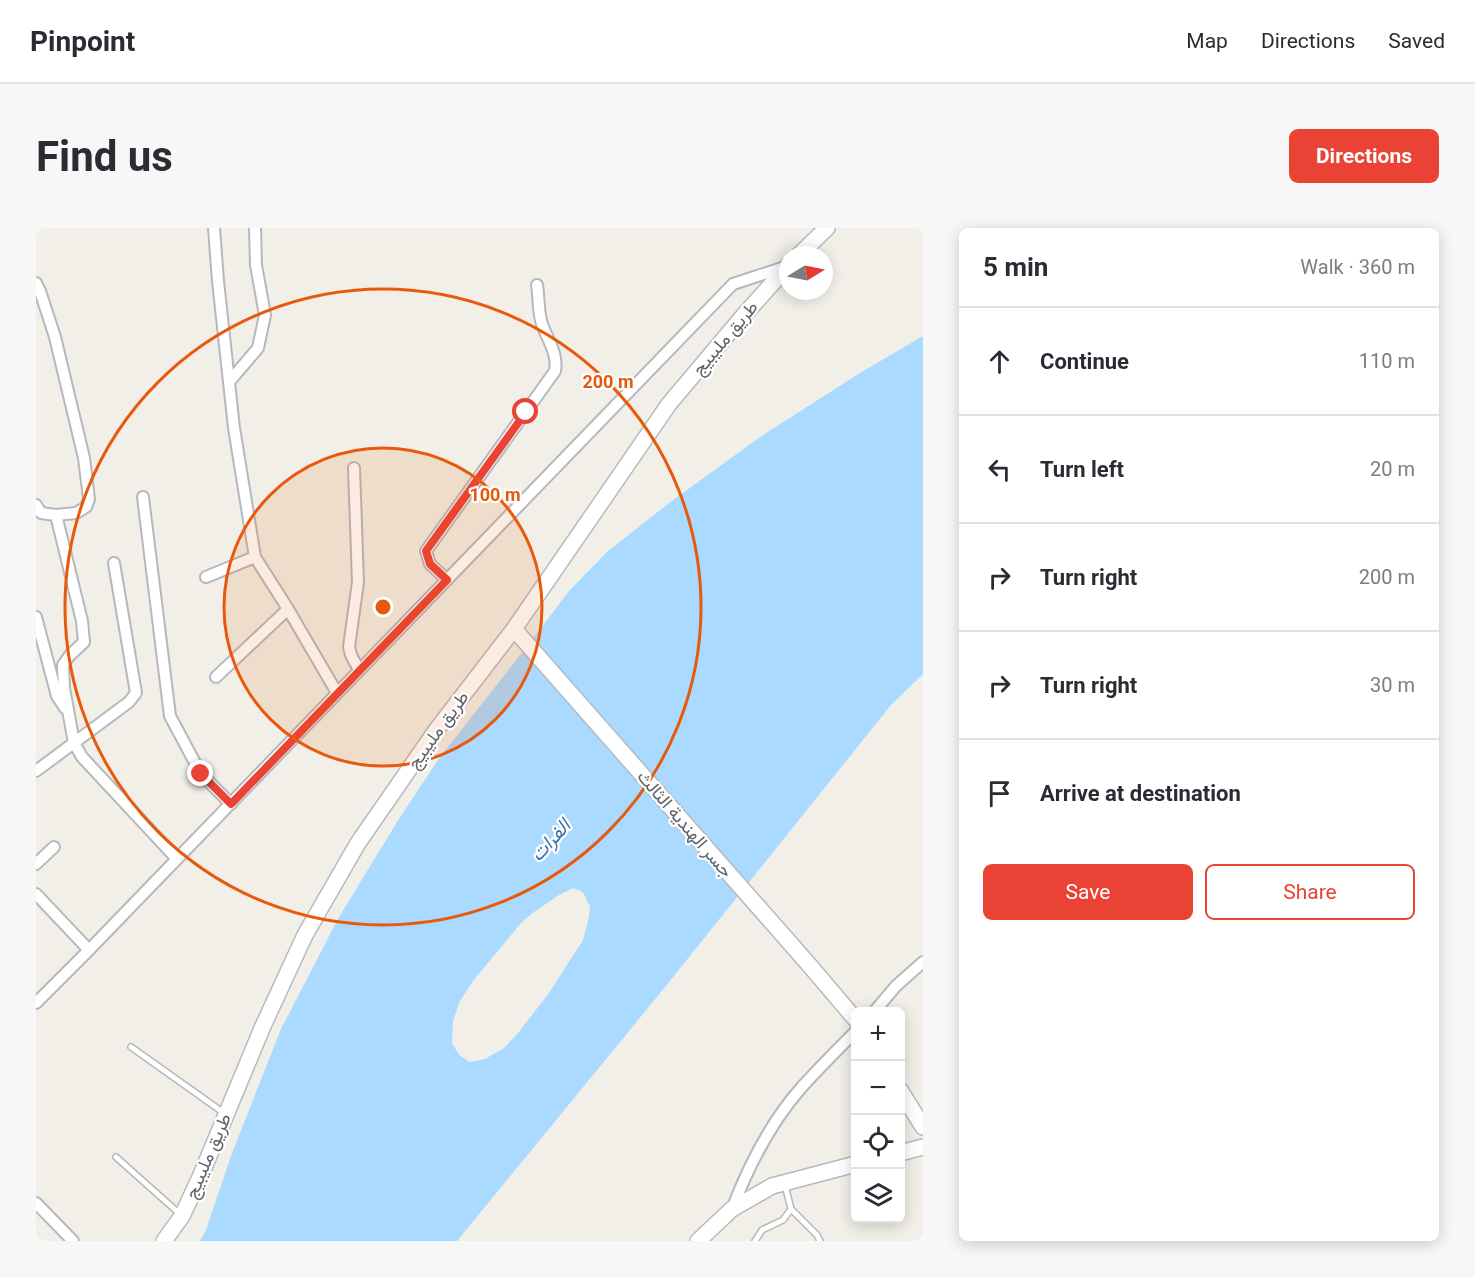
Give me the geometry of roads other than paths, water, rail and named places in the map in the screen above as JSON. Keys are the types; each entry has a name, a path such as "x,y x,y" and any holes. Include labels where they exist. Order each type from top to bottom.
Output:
{"street":[{"path":"214,228 234,428 255,556 337,693"},
{"path":"229,382 258,348 265,315 256,265 255,228"},
{"path":"808,246 827,228"},
{"path":"36,1003 733,284 779,269"},
{"name":"طريق مليبيج","path":"164,1241 182,1216 201,1175 263,1026 305,935 358,843 437,729 514,629 669,404 779,276"},
{"path":"36,283 55,337 84,458 89,499 86,507 76,513 56,515 41,513 36,505"},
{"path":"447,580 430,564 426,551 555,371 557,363 555,354 541,322 537,285"},
{"path":"354,468 358,582 349,646 359,670"},
{"path":"143,496 170,716 201,774 231,804"},
{"path":"56,515 82,621 84,642 63,665 63,688 74,743 82,756 177,859"},
{"path":"206,577 255,556"},
{"path":"36,771 129,702 136,693 114,563"},
{"path":"216,677 288,609"},
{"path":"36,617 57,696 67,710"},
{"name":"جسر الهندية الثالث","path":"514,629 851,1015"},
{"path":"36,864 54,847"},
{"path":"36,894 89,950"},
{"path":"877,1007 923,962"},
{"path":"732,1209 754,1158 783,1111 800,1089 851,1035"},
{"path":"905,1098 923,1127"},
{"path":"905,1152 923,1147"},
{"path":"698,1241 732,1209 772,1186 851,1165"},
{"path":"36,1203 73,1241"}],"lane":[{"path":"131,1047 226,1114"},
{"path":"116,1157 182,1216"},
{"path":"785,1183 791,1209 817,1235 820,1241"},
{"path":"755,1241 762,1230 783,1220 791,1209"}],"water":[{"name":"الفرات","path":"923,336 923,674 891,705 661,992 457,1241 200,1241 281,1029 339,917 440,757 569,591 607,552 669,503 763,435","holes":["573,888 581,891 590,907 583,940 549,993 504,1048 485,1059 470,1062 459,1055 452,1043 453,1021 460,1001 473,981 522,922 559,895"]}]}
